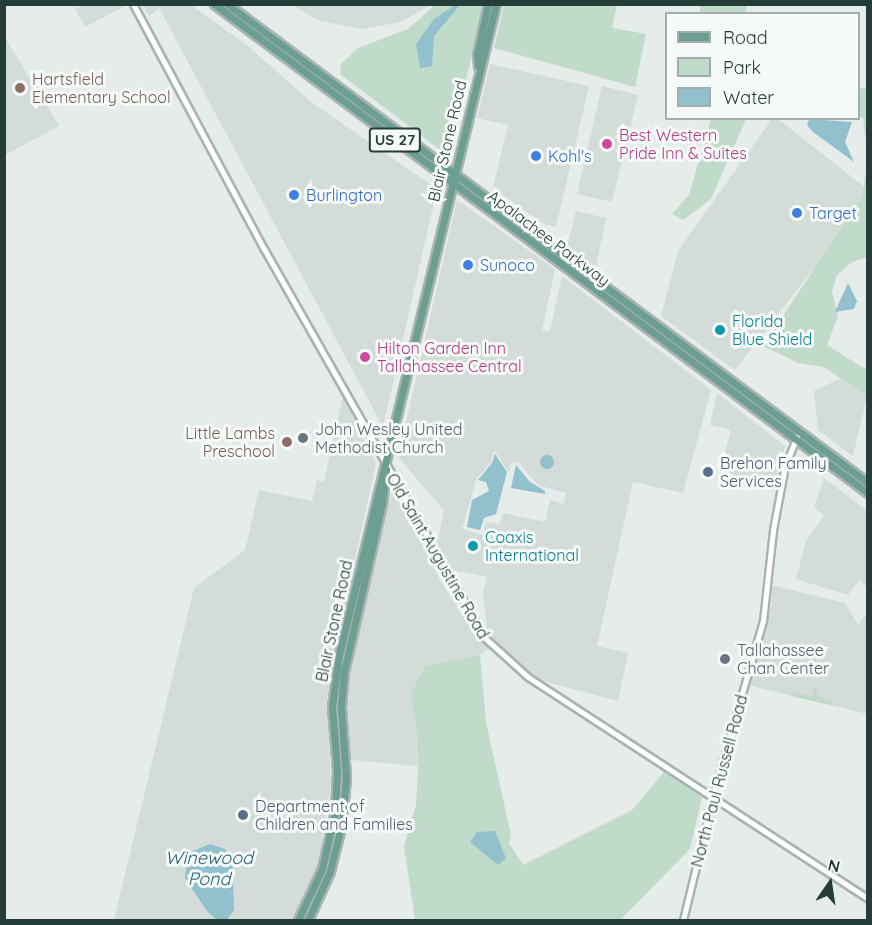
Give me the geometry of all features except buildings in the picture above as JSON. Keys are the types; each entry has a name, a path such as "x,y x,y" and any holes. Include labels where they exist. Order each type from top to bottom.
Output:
{"main road":[{"name":"Apalachee Parkway","path":"214,4 867,493"},
{"name":"Apalachee Parkway","path":"226,4 867,483"},
{"name":"Blair Stone Road","path":"478,66 477,54 489,4"},
{"name":"Blair Stone Road","path":"298,921 316,884 335,809 337,770 332,706 347,619 361,556 386,467 478,66 496,4"},
{"path":"593,289 599,282"},
{"path":"641,324 653,322"},
{"path":"702,370 722,374"},
{"name":"Blair Stone Road","path":"308,921 325,887 344,810 346,777 341,707 386,467"},
{"path":"364,547 372,549"},
{"path":"361,556 370,558"},
{"path":"347,619 356,621"},
{"path":"332,706 341,707"},
{"path":"335,809 344,810"},
{"path":"316,884 325,887"}],"street":[{"name":"Old Saint Augustine Road","path":"133,4 462,604 495,650 528,677 867,898"},
{"name":"North Paul Russell Road","path":"683,921 713,797 763,621 773,530 795,440 800,432"}],"shaded area":[{"path":"83,5 122,5 123,7 85,27 75,9"},
{"path":"142,5 191,5 248,46 311,102 437,189 383,427 159,8 149,16"},
{"path":"292,5 430,5 401,22 363,29 320,21"},
{"name":"Hartsfield Elementary School","path":"4,36 59,126 5,155 4,155"},
{"name":"Kohl's","path":"490,64 589,86 556,227 544,224 493,188 508,125 477,118"},
{"name":"Best Western Pride Inn & Suites","path":"602,86 638,95 612,202 577,194"},
{"path":"771,120 779,120 867,189 867,200 735,370 661,316 678,251"},
{"path":"457,200 555,269 542,330 550,331 562,276 711,390 683,493 633,482 597,646 628,653 618,701 536,679 494,641 487,628 483,593 487,577 444,568 435,553 444,510 398,457","holes":["494,450 509,472 511,462 519,463 538,485 566,493 564,504 550,500 545,522 503,513 500,524 486,522 483,535 462,529 477,478 491,462"]},
{"path":"576,211 606,218 596,267 567,247"},
{"path":"841,378 867,396 853,456 818,430 814,391"},
{"path":"717,393 785,446 776,489 740,480 721,466 731,430 710,425"},
{"path":"343,395 376,463 327,698 331,783 318,870 292,920 114,920 194,588 245,550 259,490 312,501 317,480 324,482"},
{"path":"824,478 867,511 867,587 859,580 848,595 796,579 806,541 824,516 814,507"},
{"path":"395,492 440,580 472,630 490,648 480,655 425,666 410,694 416,724 417,766 351,760 347,719 351,664 391,493"},
{"path":"771,585 845,603 858,625 867,613 867,714 748,685 772,603"}],"green space":[{"path":"700,4 747,5 746,12 700,12"},
{"path":"435,5 485,5 449,146 443,152 340,74 341,64 358,48 408,29"},
{"path":"504,5 617,5 612,28 646,34 635,87 494,48"},
{"path":"860,88 867,89 867,150 863,118 860,116"},
{"path":"711,120 746,120 711,199 683,220 672,214 689,195"},
{"path":"867,160 867,257 852,262 837,275 832,291 838,316 827,345 867,370 867,396 824,367 798,363 763,346 863,195"},
{"path":"480,655 486,722 511,835 509,843 523,865 632,810 665,771 702,797 690,849 620,920 415,920 404,846 416,805 418,770 416,724 410,694 425,666"},
{"path":"814,688 819,689 817,697 832,700 830,705 791,696 792,692 812,696"}],"water":[{"path":"457,4 460,5 434,36 432,66 420,68 416,44 434,19"},
{"path":"809,120 852,122 845,142 854,162 813,132 807,125"},
{"path":"848,283 857,301 854,309 835,312"},
{"path":"495,454 507,472 496,514 484,518 480,530 467,527 472,500 489,491 486,482 478,480 492,463"},
{"path":"547,455 552,457 554,462 552,467 547,469 542,467 540,462 542,457"},
{"path":"516,465 530,482 545,491 545,494 511,488"},
{"path":"495,831 506,858 498,865 470,842 477,832"},
{"name":"Winewood Pond","path":"210,844 225,849 232,857 234,910 227,920 217,920 206,910 185,878 188,853"}],"place":[{"name":"Hartsfield Elementary School","path":"20,88"},
{"name":"Best Western Pride Inn & Suites","path":"607,144"},
{"name":"Kohl's","path":"536,156"},
{"name":"Burlington","path":"294,195"},
{"name":"Target","path":"797,213"},
{"name":"Sunoco","path":"468,265"},
{"name":"Florida Blue Shield","path":"720,330"},
{"name":"Hilton Garden Inn Tallahassee Central","path":"365,357"},
{"name":"John Wesley United Methodist Church","path":"303,438"},
{"name":"Little Lambs Preschool","path":"287,442"},
{"name":"Brehon Family Services","path":"708,472"},
{"name":"Coaxis International","path":"473,546"},
{"name":"Tallahassee Chan Center","path":"725,659"},
{"name":"Department of Children and Families","path":"243,815"}]}
